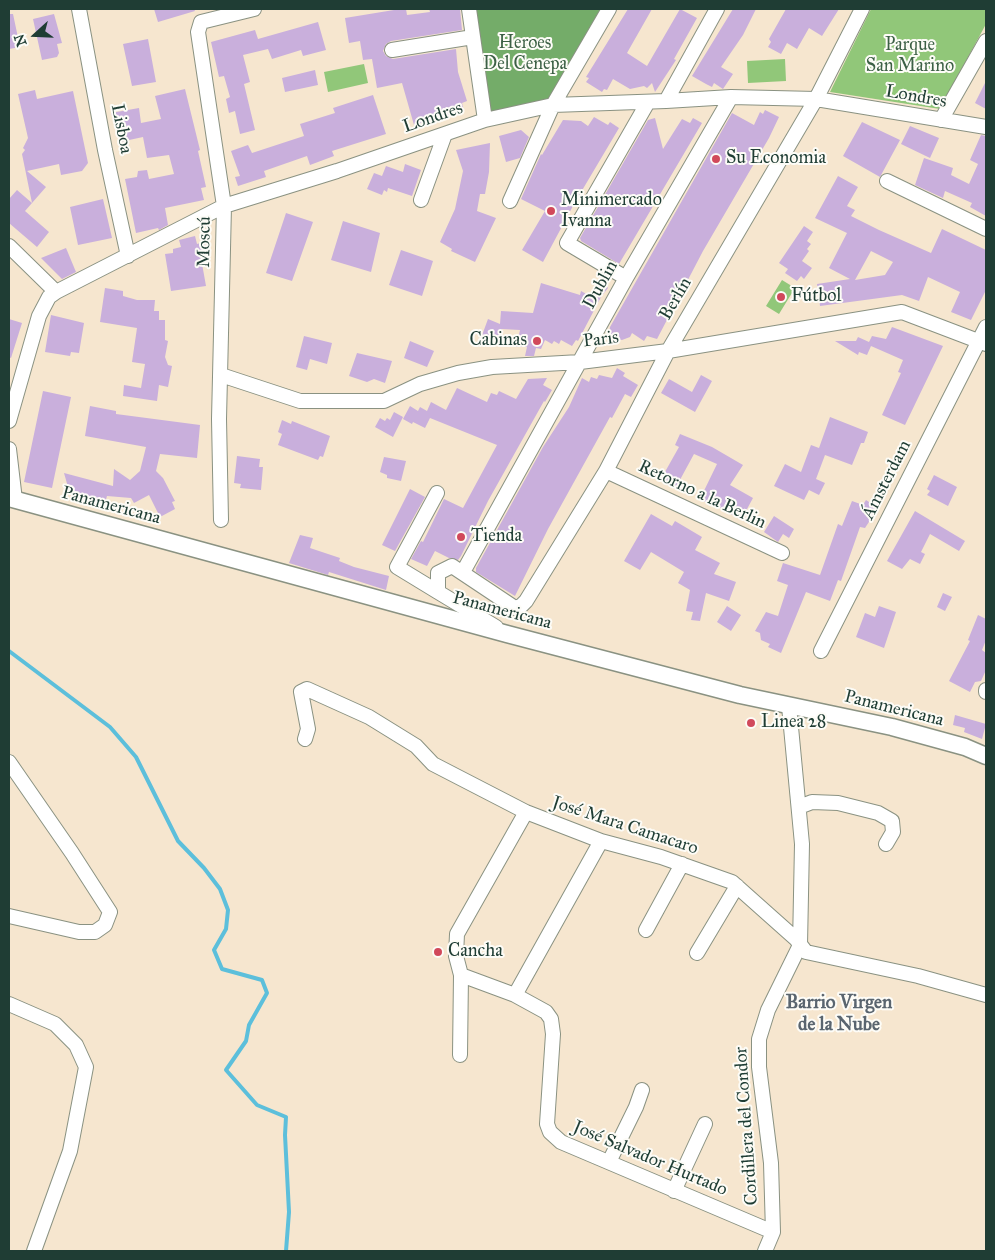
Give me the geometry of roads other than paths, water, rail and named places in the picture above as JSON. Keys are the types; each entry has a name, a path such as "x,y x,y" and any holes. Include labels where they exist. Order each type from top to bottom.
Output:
{"main road":[{"name":"Panamericana","path":"12,499 507,634 790,706 892,728 965,747 986,756"}],"street":[{"name":"Lisboa","path":"79,9 105,150 128,256"},
{"name":"Moscú","path":"221,520 219,419 224,206 198,32 201,22 254,9"},
{"path":"470,9 485,120"},
{"path":"510,201 553,105 609,9"},
{"path":"666,102 717,9"},
{"name":"Berlín","path":"464,572 515,608 521,606 606,471 668,351 816,98 862,9"},
{"path":"392,50 473,37"},
{"path":"941,120 986,41"},
{"name":"Londres","path":"9,421 38,316 50,297 56,292 224,206 485,120 553,105 666,102 731,97 816,98 986,127"},
{"name":"Dublin","path":"464,572 626,278 731,97"},
{"path":"626,278 567,243 648,102"},
{"path":"421,200 445,134"},
{"path":"887,180 986,228"},
{"path":"9,246 56,292"},
{"name":"Paris","path":"221,375 300,401 384,402 420,384 458,373 492,367 580,362 668,351 902,312 983,342"},
{"name":"Ámsterdam","path":"821,651 983,342 986,327"},
{"path":"9,449 12,499"},
{"name":"Retorno a la Berlin","path":"606,471 782,553"},
{"path":"437,493 397,567 507,634"},
{"path":"438,592 438,574 452,566 464,572"},
{"name":"José Mara Camacaro","path":"306,739 308,729 301,692 307,689 369,717 416,746 433,764 526,812 601,841 682,864 737,886 796,939 806,952 918,976 986,995"},
{"name":"Cordillera del Condor","path":"765,1251 772,1232 770,1163 759,1067 759,1039 768,1010 800,945 802,844 790,706"},
{"path":"9,762 77,859 110,912 105,925 95,932 79,932 9,916"},
{"path":"799,807 812,802 838,803 878,813 892,821 893,832 886,844"},
{"path":"460,1054 461,976 457,966 456,935 526,812"},
{"path":"515,995 601,841"},
{"path":"646,930 682,864"},
{"path":"697,953 737,886"},
{"name":"José Salvador Hurtado","path":"461,976 515,995 546,1012 553,1027 547,1124 550,1132 561,1142 772,1232"},
{"path":"9,1004 56,1024 76,1045 86,1067 70,1151 34,1251"},
{"path":"609,1162 636,1107 642,1090"},
{"path":"674,1191 705,1124"}],"waterway":[{"path":"9,651 110,727 136,757 178,841 204,868 220,889 228,910 226,929 214,950 222,969 262,980 267,993 249,1025 246,1041 226,1070 257,1105 286,1117 285,1135 289,1212 286,1251"}],"place":[{"name":"Su Economia","path":"716,159"},
{"name":"Minimercado Ivanna","path":"551,211"},
{"name":"Fútbol","path":"781,297"},
{"name":"Cabinas","path":"537,341"},
{"name":"Tienda","path":"461,537"},
{"name":"Linea 28","path":"751,723"},
{"name":"Cancha","path":"438,952"}],"district":[{"name":"Barrio Virgen de la Nube","path":"839,1014"}],"park label":[{"name":"Heroes Del Cenepa","path":"525,54"},
{"name":"Parque San Marino","path":"910,56"}]}
